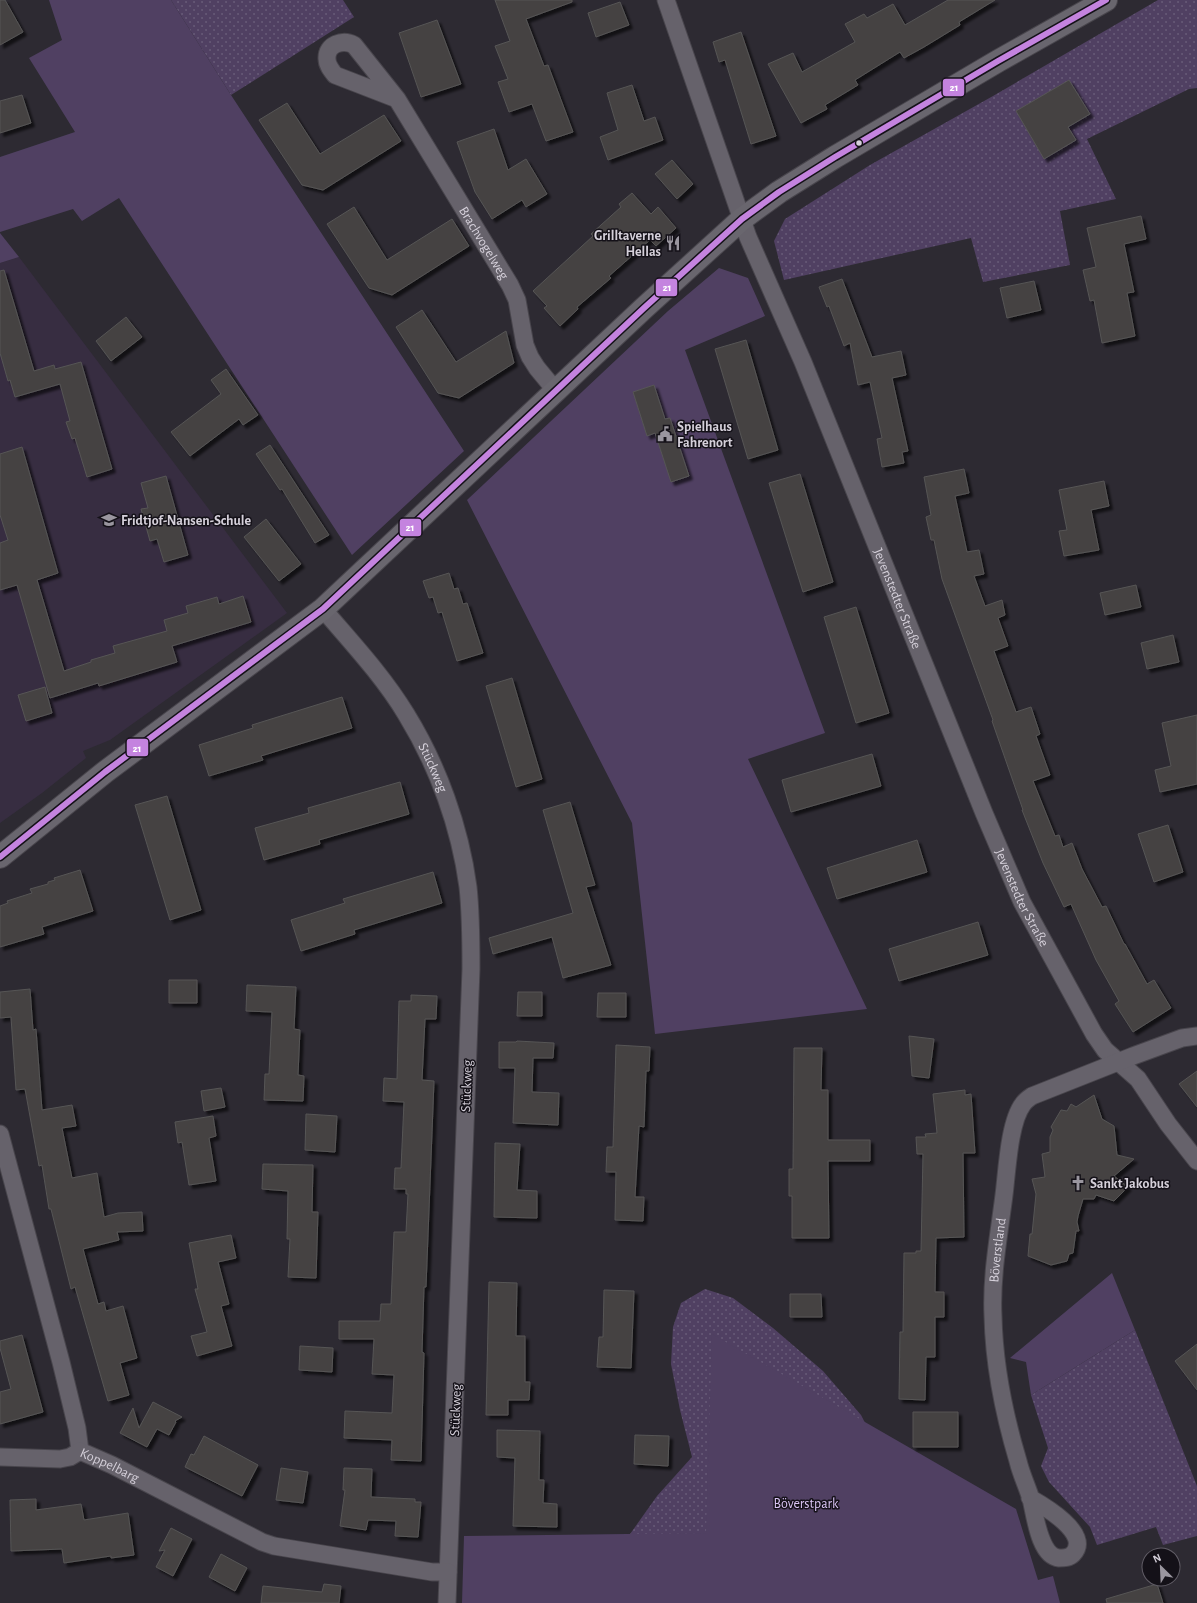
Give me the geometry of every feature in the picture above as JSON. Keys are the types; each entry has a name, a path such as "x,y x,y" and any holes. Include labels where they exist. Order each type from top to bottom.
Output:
{"street":[{"name":"Jevenstedter Straße","path":"666,0 748,237 803,362 984,813 1022,902 1094,1034 1105,1050 1138,1079 1160,1113 1197,1161"},
{"path":"0,857 105,772 323,609 742,219 779,192 835,157 991,65 1106,0"},
{"name":"Brachvogelweg","path":"397,99 510,285 517,300 525,345 530,357 556,391"},
{"name":"Stückweg","path":"323,609 380,678 406,714 430,759 453,818 462,853 468,887 471,921 471,969 447,1603"},
{"name":"Böverstland","path":"1030,1498 1018,1464 1000,1390 995,1352 993,1315 994,1280 1014,1126 1023,1104 1032,1096 1182,1038 1197,1036"},
{"name":"Koppelbarg","path":"0,1134 61,1362 77,1428 80,1451 112,1465 262,1542 274,1546 432,1572 448,1572"},
{"path":"0,1457 60,1459 70,1457 80,1451"}],"shaded area":[{"name":"Fridtjof-Nansen-Schule","path":"19,257 287,613 110,740 83,751 86,758 42,793 0,823 0,263"}],"green space":[{"path":"49,0 171,0 231,95 464,451 352,555 119,198 82,221 73,209 0,232 0,157 75,132 29,58 62,40"},
{"path":"171,0 343,0 354,17 231,95"},
{"path":"1158,0 1197,0 1197,88 1189,89 1087,139 1116,199 1060,211 1070,265 983,282 971,238 784,280 774,241 785,219 870,165 993,96"},
{"path":"0,233 19,257 0,263"},
{"path":"719,268 748,278 765,316 685,350 825,733 748,759 867,1009 655,1034 632,823 467,500 668,311"},
{"path":"1112,1273 1135,1330 1031,1395 1026,1362 1010,1358"},
{"path":"705,1289 733,1298 773,1328 823,1371 861,1415 884,1460 735,1486 701,1561 623,1544 657,1496 692,1457 680,1410 671,1364 673,1327 681,1303"},
{"path":"1135,1330 1197,1486 1197,1536 1163,1545 1156,1527 1097,1545 1090,1527 1049,1482 1041,1466 1048,1448 1031,1395"},
{"name":"Böverstpark","path":"712,1334 1016,1509 1038,1580 1053,1576 1060,1603 462,1603 464,1536 706,1533"}],"building":[{"path":"0,0 5,0 23,32 0,45"},
{"path":"495,0 572,0 572,2 526,19 544,66 548,65 573,132 546,141 532,104 509,112 498,82 508,79 495,46 510,41"},
{"path":"948,0 995,0 959,22 960,25 924,47 904,58 900,52 855,80 858,85 825,105 827,109 801,123 768,64 793,53 802,72 855,42 845,24 864,14 867,18 893,4 905,25"},
{"path":"620,2 629,25 596,37 588,13"},
{"path":"437,20 461,84 421,97 399,33"},
{"path":"741,32 776,136 751,144 725,60 719,62 713,42"},
{"path":"1069,80 1090,114 1068,127 1076,140 1044,159 1016,111"},
{"path":"632,85 644,121 655,117 663,140 608,160 600,137 618,130 607,93"},
{"path":"22,95 31,123 0,133 0,101"},
{"path":"287,103 320,154 384,115 401,141 323,190 302,185 259,120"},
{"path":"494,129 508,170 526,159 547,194 526,207 522,200 492,219 475,192 457,142"},
{"path":"672,160 693,184 677,199 655,174"},
{"path":"632,193 651,214 658,207 676,228 656,246 650,240 609,276 611,278 577,307 578,309 560,326 544,308 547,306 533,291 593,236 591,234 621,207 619,204"},
{"path":"354,207 387,260 452,219 469,246 392,295 369,288 327,224"},
{"path":"1141,216 1146,239 1124,244 1134,292 1127,293 1135,336 1102,343 1094,300 1090,301 1083,270 1096,267 1087,228"},
{"path":"4,270 34,371 54,365 55,369 81,362 112,469 87,477 75,438 72,439 66,422 70,421 60,384 15,397 10,380 8,381 0,353 0,271"},
{"path":"842,279 872,357 901,351 906,375 892,378 908,451 902,452 904,463 882,467 877,439 882,438 870,382 858,385 850,343 844,346 829,306 827,307 819,287"},
{"path":"1034,281 1041,310 1007,318 1000,288"},
{"path":"422,310 456,362 506,331 514,363 459,398 438,393 396,327"},
{"path":"126,317 142,337 111,361 96,341"},
{"path":"746,340 778,450 748,459 715,349"},
{"path":"226,369 258,415 243,425 239,419 190,456 171,432 221,394 211,380"},
{"name":"Spielhaus Fahrenort","path":"654,385 665,419 670,418 689,476 671,482 655,433 647,436 633,392"},
{"path":"270,445 329,535 315,543 282,489 280,490 256,454"},
{"path":"22,447 58,573 37,580 64,671 91,662 91,660 115,653 113,646 167,631 164,620 188,613 186,606 217,597 219,604 243,596 251,622 172,646 177,662 99,686 98,683 50,698 17,585 0,590 0,543 8,540 0,515 0,454"},
{"path":"964,469 969,493 955,496 967,552 979,550 984,574 974,576 985,606 1002,600 1005,615 998,618 1008,646 994,651 1016,712 1031,707 1040,734 1036,736 1050,775 1033,781 1055,836 1059,835 1063,847 1072,843 1082,869 1102,907 1106,906 1124,944 1147,984 1154,980 1171,1008 1133,1032 1115,1004 1119,1001 1096,960 1071,904 1064,907 1043,863 1022,810 992,721 993,720 942,579 934,540 931,540 926,517 931,515 924,477"},
{"path":"800,474 833,582 803,592 769,483"},
{"path":"166,476 188,555 164,562 157,539 150,541 141,509 148,508 141,483"},
{"path":"1104,481 1109,506 1091,510 1099,550 1064,556 1059,531 1067,530 1059,490"},
{"path":"266,519 301,564 279,581 244,537"},
{"path":"449,573 454,589 458,588 463,604 467,603 483,653 457,661 442,612 438,613 433,597 429,598 423,581"},
{"path":"1136,585 1141,607 1105,615 1100,593"},
{"path":"856,607 889,713 856,723 824,617"},
{"path":"1173,635 1179,662 1147,669 1141,643"},
{"path":"512,678 542,779 516,787 486,686"},
{"path":"45,687 52,713 26,721 18,695"},
{"path":"342,697 352,728 261,756 263,760 209,776 199,745 253,728 252,725"},
{"path":"1197,715 1197,784 1160,792 1155,770 1171,766 1162,723"},
{"path":"872,754 881,786 791,812 782,780"},
{"path":"400,782 409,814 319,840 320,844 264,860 255,828 309,813 308,808"},
{"path":"167,796 201,910 170,920 135,805"},
{"path":"570,802 595,885 586,887 611,965 563,978 552,937 493,954 489,938 573,913 543,810"},
{"path":"1168,825 1183,872 1154,882 1138,834"},
{"path":"917,840 927,872 837,899 827,868"},
{"path":"80,870 93,911 42,927 44,934 0,947 0,906 8,903 7,901 32,893 30,889 48,884 48,882 55,880 54,878"},
{"path":"433,872 442,903 354,930 355,934 301,951 291,920 345,903 343,899"},
{"path":"978,922 988,955 899,981 889,949"},
{"path":"169,980 197,980 197,1003 169,1003"},
{"path":"247,985 296,987 294,1029 300,1030 298,1075 304,1076 303,1101 264,1100 265,1074 269,1074 272,1012 246,1011"},
{"path":"30,989 33,1030 36,1029 42,1110 72,1105 76,1126 62,1128 72,1178 97,1173 104,1217 118,1213 142,1212 143,1231 117,1232 119,1240 83,1249 98,1304 104,1302 106,1311 123,1306 137,1358 120,1363 129,1395 108,1401 75,1287 71,1289 51,1209 49,1209 42,1165 39,1166 25,1089 16,1090 11,1017 0,1018 0,992"},
{"path":"518,992 542,992 542,1016 517,1016"},
{"path":"598,993 626,993 626,1017 597,1017"},
{"path":"411,995 437,996 436,1019 425,1019 422,1080 434,1081 426,1287 424,1287 421,1461 391,1460 392,1440 344,1438 345,1411 392,1413 394,1375 372,1374 374,1339 339,1339 339,1321 380,1321 381,1304 391,1304 394,1232 406,1232 408,1194 406,1194 406,1189 394,1189 395,1168 401,1168 404,1102 383,1101 384,1078 397,1079 399,1001 411,1001"},
{"path":"909,1036 934,1039 929,1078 912,1076"},
{"path":"517,1041 554,1043 553,1058 533,1058 532,1092 559,1093 558,1125 513,1123 515,1068 499,1068 499,1042"},
{"path":"616,1045 650,1047 649,1071 646,1071 644,1127 639,1126 635,1197 644,1197 643,1221 615,1220 616,1172 606,1172 607,1147 613,1147"},
{"path":"794,1048 822,1048 821,1090 828,1090 828,1140 870,1140 870,1161 828,1161 829,1238 792,1238 792,1196 789,1196 789,1169 793,1169"},
{"path":"1197,1071 1197,1107 1179,1084"},
{"path":"221,1088 225,1107 204,1111 201,1091"},
{"path":"965,1090 965,1095 971,1094 975,1153 963,1153 964,1237 936,1238 935,1292 944,1292 944,1317 935,1317 935,1357 926,1357 925,1400 899,1399 900,1332 903,1332 904,1253 916,1253 916,1251 921,1251 923,1154 917,1154 916,1137 926,1137 925,1134 937,1133 933,1094"},
{"name":"Sankt Jakobus","path":"1094,1095 1102,1119 1114,1126 1117,1155 1134,1159 1114,1176 1128,1187 1114,1201 1096,1195 1094,1199 1083,1199 1077,1222 1079,1231 1076,1231 1073,1253 1069,1254 1067,1261 1051,1265 1028,1256 1036,1194 1032,1179 1045,1177 1042,1154 1050,1152 1050,1137 1053,1130 1051,1127 1061,1110 1067,1111 1071,1104 1076,1107"},
{"path":"306,1114 337,1116 335,1152 305,1150"},
{"path":"213,1116 216,1136 209,1138 216,1181 189,1185 182,1142 178,1143 175,1122"},
{"path":"495,1143 520,1144 517,1190 537,1191 537,1218 494,1217"},
{"path":"263,1164 313,1165 312,1212 318,1212 316,1278 288,1277 290,1239 287,1239 288,1191 262,1189"},
{"path":"231,1235 236,1258 218,1262 229,1304 221,1306 232,1346 197,1356 191,1336 207,1332 195,1289 198,1289 189,1243"},
{"path":"489,1282 517,1283 516,1336 525,1336 525,1382 530,1382 529,1400 508,1400 508,1415 486,1415"},
{"path":"604,1290 634,1291 631,1368 597,1367 599,1337 603,1337"},
{"path":"790,1294 821,1294 822,1317 790,1317"},
{"path":"22,1335 43,1412 0,1424 0,1392 11,1389 0,1348 0,1341"},
{"path":"1197,1344 1197,1390 1175,1361"},
{"path":"300,1346 333,1348 332,1372 299,1370"},
{"path":"153,1402 182,1417 175,1421 176,1422 169,1435 157,1429 147,1447 120,1433 133,1408 139,1428"},
{"path":"913,1412 958,1412 958,1447 913,1447"},
{"path":"497,1430 540,1431 539,1480 544,1480 543,1503 557,1504 557,1527 513,1526 515,1458 497,1457"},
{"path":"635,1435 669,1436 668,1466 634,1464"},
{"path":"204,1436 258,1465 242,1496 185,1467 191,1454 194,1455"},
{"path":"281,1468 308,1472 303,1503 276,1500"},
{"path":"344,1468 372,1469 371,1497 415,1499 415,1502 421,1502 418,1537 395,1536 396,1521 368,1520 366,1530 340,1526 345,1490 343,1490"},
{"path":"36,1499 36,1510 81,1504 84,1520 128,1513 134,1555 111,1558 111,1556 64,1563 62,1549 11,1551 10,1500"},
{"path":"171,1528 192,1539 173,1576 156,1567 165,1550 159,1551"},
{"path":"221,1554 247,1568 235,1591 209,1577"},
{"path":"324,1584 341,1586 339,1603 261,1603 263,1586 322,1592"},
{"path":"1147,1587 1158,1587 1163,1603 1107,1603 1106,1599"}],"transit line":[{"name":"21","path":"0,857 105,772 323,609 644,308 742,219 779,192 835,157 998,61 1106,0"}],"place":[{"name":"Grilltaverne Hellas","path":"673,243"},
{"name":"Spielhaus Fahrenort","path":"665,434"},
{"name":"Fridtjof-Nansen-Schule","path":"109,520"},
{"name":"Sankt Jakobus","path":"1078,1183"}]}
